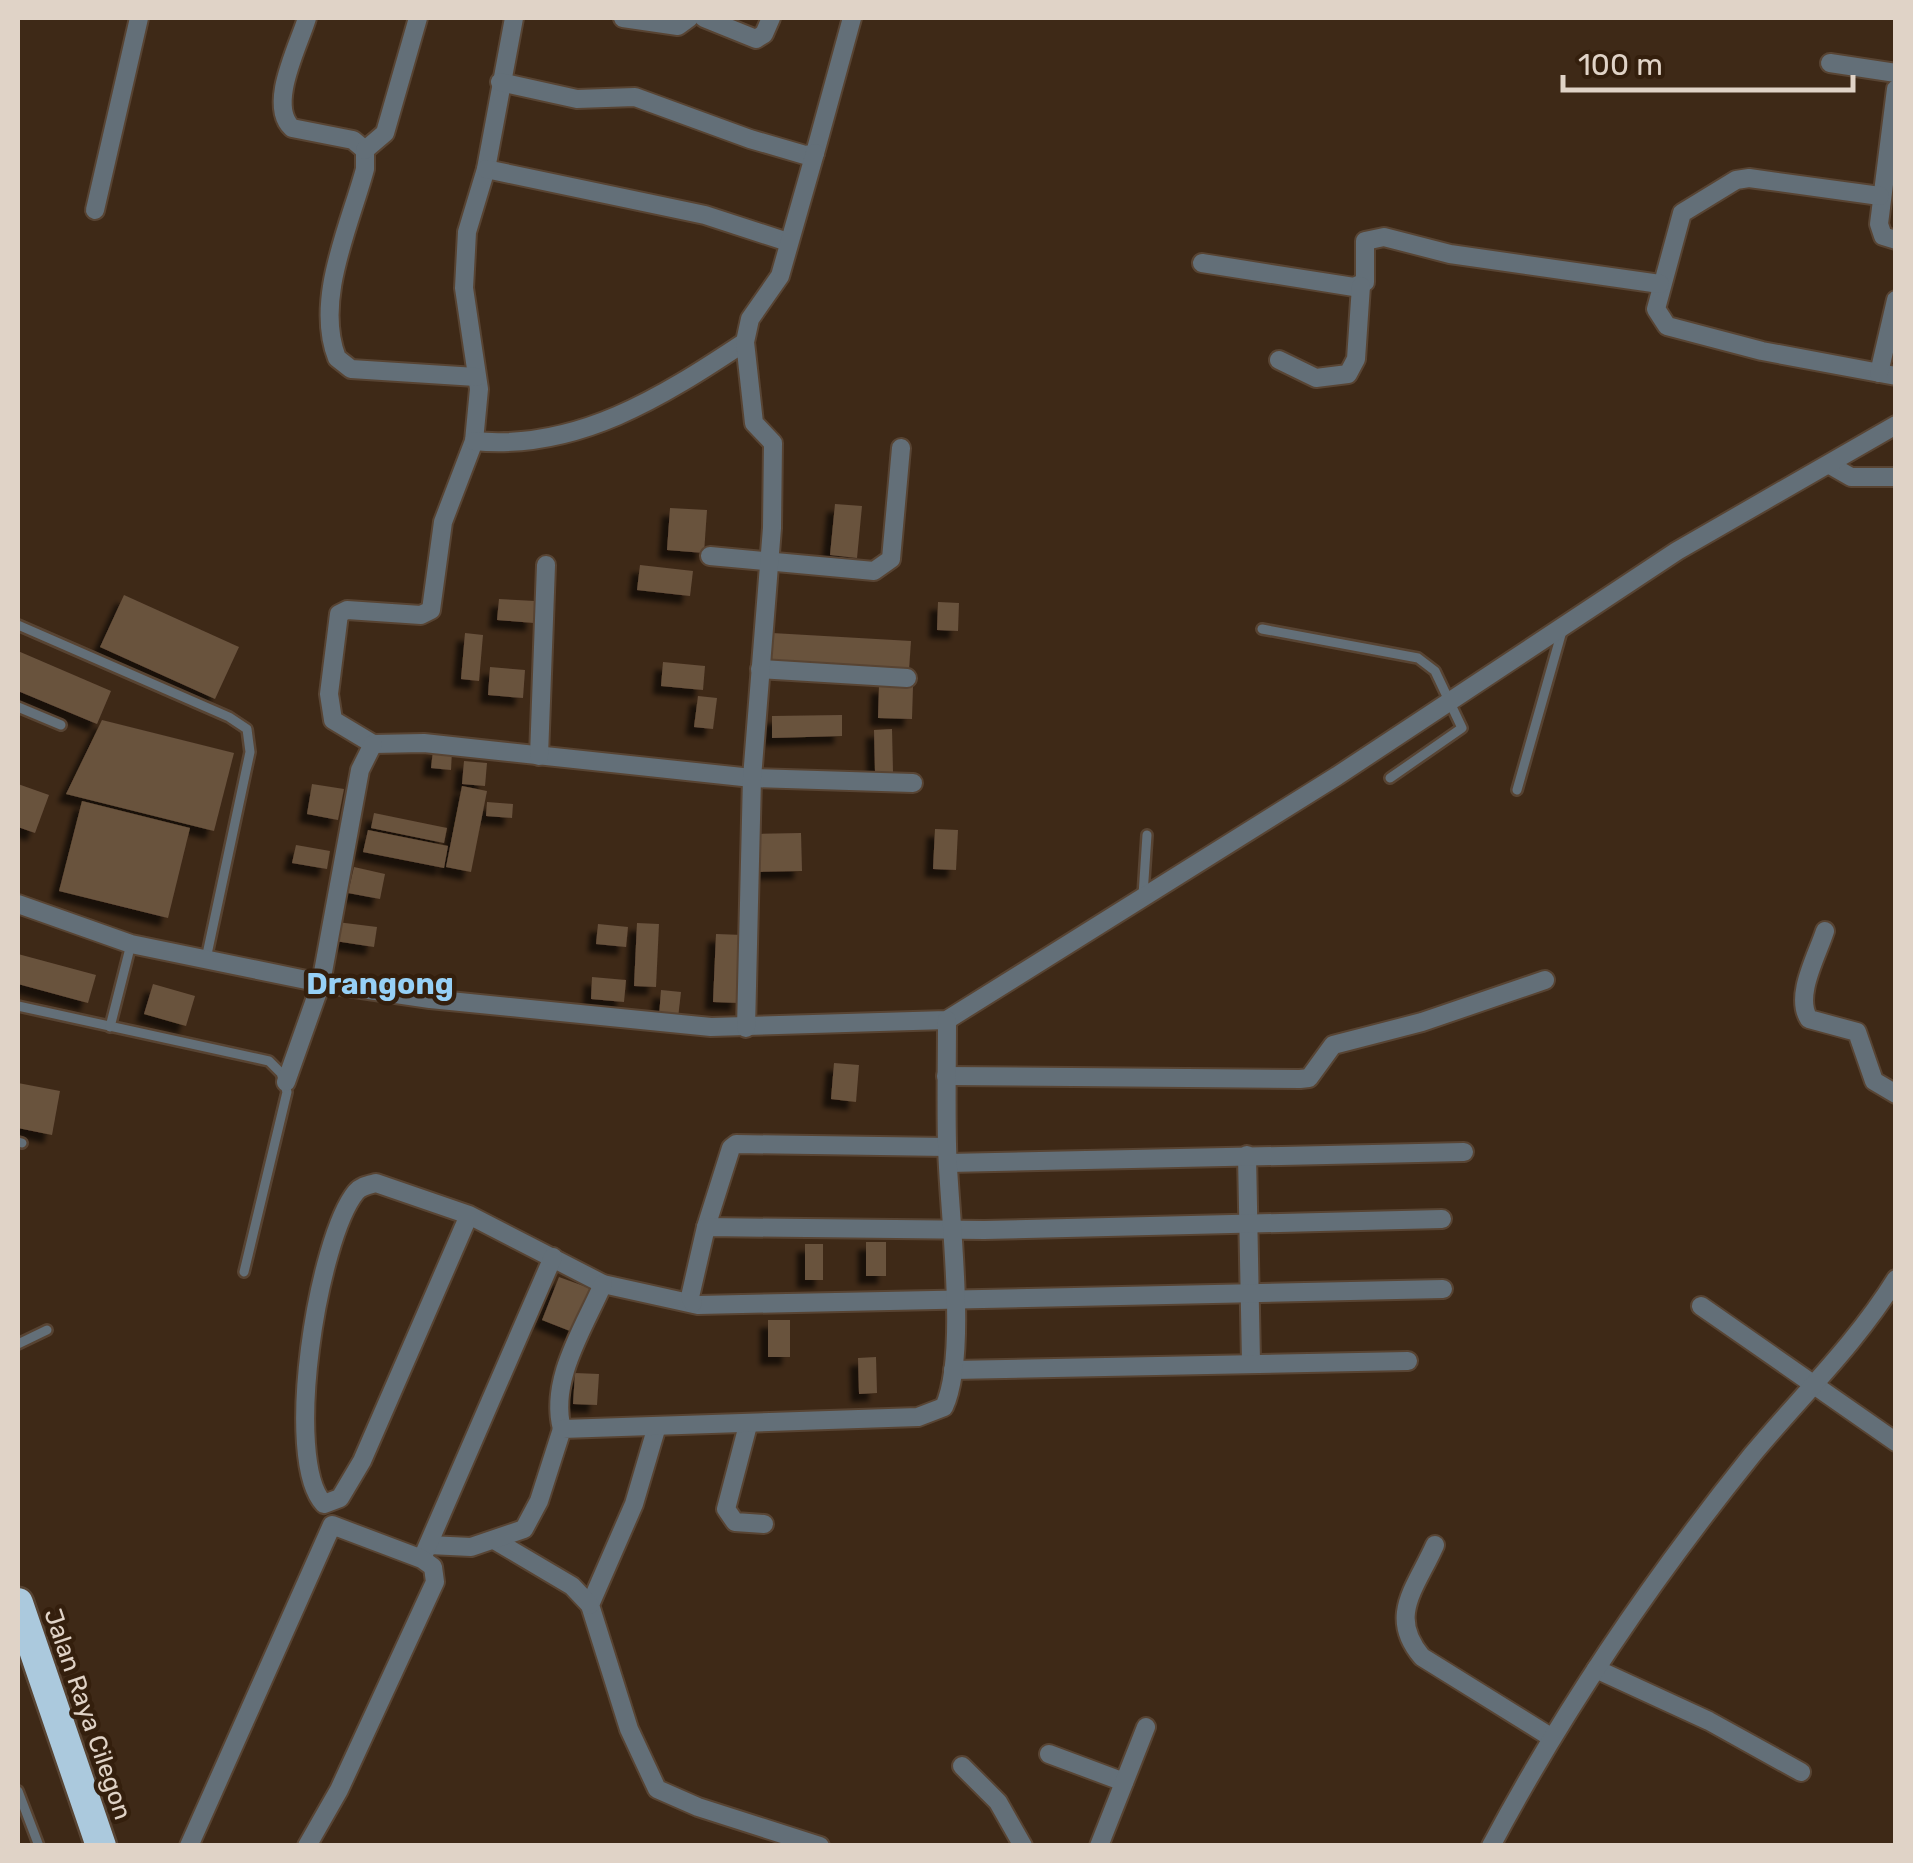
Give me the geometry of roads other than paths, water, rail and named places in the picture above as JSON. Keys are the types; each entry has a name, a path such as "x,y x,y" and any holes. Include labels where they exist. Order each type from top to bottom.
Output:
{"highway":[{"name":"Jalan Raya Cilegon","path":"18,1603 31,1657 101,1846"}],"street":[{"path":"94,210 140,18"},
{"path":"307,18 282,100 285,121 292,128 354,140 365,150 365,168 333,288 331,320 337,358 351,369 476,378"},
{"path":"365,150 384,133 418,18"},
{"path":"514,18 465,258 478,408 474,441 443,522 431,610 421,615 347,610 337,620 329,712 340,726 372,744 411,742 752,778 913,783"},
{"path":"623,18 678,26 689,18"},
{"path":"704,18 756,39 764,34 771,18"},
{"path":"746,1028 752,778 769,559 773,443 754,423 745,342 750,319 780,276 852,18"},
{"path":"1830,63 1896,73"},
{"path":"500,82 577,99 635,97 750,139 805,155 815,154"},
{"path":"1896,89 1890,170 1880,196 1880,231 1896,240"},
{"path":"486,169 704,215 788,242"},
{"path":"1880,196 1748,178 1736,180 1682,214 1656,308 1667,326 1762,351 1888,374 1896,300"},
{"path":"1279,360 1316,378 1348,374 1356,359 1365,241 1384,236 1450,254 1660,284"},
{"path":"1202,263 1361,286"},
{"path":"474,441 545,441 624,414 660,399 745,342"},
{"path":"18,904 131,944 320,983 668,1025 746,1028 947,1020 1337,776 1449,698 1562,630 1677,551 1896,426"},
{"path":"710,556 874,571 884,567 891,560 900,448"},
{"path":"1830,465 1851,477 1896,477"},
{"path":"539,756 546,565"},
{"path":"760,669 907,678"},
{"path":"286,1082 320,983 360,770 372,744"},
{"path":"1826,932 1806,988 1805,1013 1809,1019 1858,1032 1874,1082 1896,1094"},
{"path":"946,1076 1300,1080 1314,1072 1333,1044 1422,1022 1545,980"},
{"path":"562,1429 918,1417 944,1407 952,1391 955,1299 947,1155 947,1020"},
{"path":"693,1303 690,1296 706,1227 730,1150 736,1144 947,1155 1464,1152"},
{"path":"1247,1156 1251,1362"},
{"path":"340,1498 324,1504 317,1497 306,1435 306,1399 320,1286 350,1203 362,1186 376,1183 470,1215 603,1284 693,1303 1443,1289"},
{"path":"189,1846 332,1525 340,1498 362,1460 470,1215"},
{"path":"706,1227 952,1229 1442,1219"},
{"path":"307,1846 339,1790 435,1582 426,1552 553,1257"},
{"path":"1494,1845 1550,1736 1596,1668 1752,1456 1849,1349 1896,1279"},
{"path":"332,1525 426,1552 471,1547 524,1529 539,1501 562,1429 558,1413 562,1380 603,1284"},
{"path":"1701,1306 1896,1442"},
{"path":"953,1370 1408,1361"},
{"path":"748,1424 726,1509 735,1522 764,1524"},
{"path":"590,1605 634,1504 657,1426"},
{"path":"496,1541 548,1570 590,1605 629,1729 658,1789 698,1807 814,1844"},
{"path":"1434,1544 1402,1620 1408,1640 1422,1657 1550,1736"},
{"path":"1596,1668 1710,1721 1801,1772"},
{"path":"1099,1846 1146,1727"},
{"path":"1049,1754 1124,1782"},
{"path":"962,1766 998,1802 1023,1846"}],"lane":[{"path":"18,625 229,716 246,729 250,752 206,960"},
{"path":"1262,628 1418,658 1435,672 1462,722 1460,732 1390,778"},
{"path":"1517,790 1562,630"},
{"path":"18,708 61,725"},
{"path":"1143,895 1147,835"},
{"path":"110,1027 131,944"},
{"path":"18,1006 269,1060 286,1082 286,1102 244,1272"},
{"path":"18,1344 46,1330"},
{"path":"18,1790 39,1846"}],"district":[{"name":"Drangong","path":"380,984"}]}
